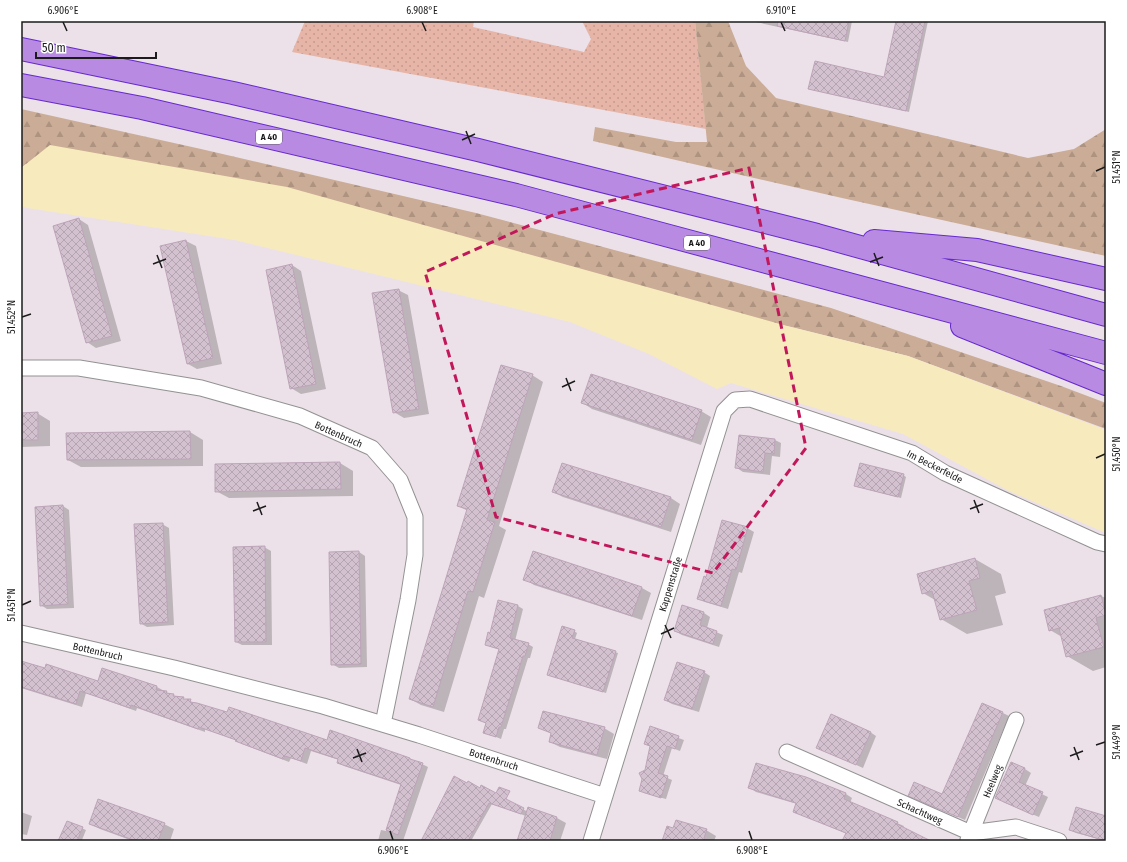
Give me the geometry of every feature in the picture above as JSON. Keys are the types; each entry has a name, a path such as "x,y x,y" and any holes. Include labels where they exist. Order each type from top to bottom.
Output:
{"highway":[{"path":"21,49 233,93 478,150 817,235 1106,315"},
{"name":"A 40","path":"21,85 142,108 516,195 1106,353"},
{"path":"817,235 977,250 1106,279"},
{"path":"878,291 1106,384"}],"street":[{"name":"Bottenbruch","path":"21,368 79,368 201,388 300,416 372,448 400,480 415,517 415,555 408,600 383,724"},
{"name":"Im Beckerfelde","path":"735,400 750,399 912,453 945,473 1097,542 1106,544"},
{"name":"Kappenstraße","path":"591,841 724,412 735,400"},
{"name":"Bottenbruch","path":"21,633 174,668 323,706 604,796"},
{"name":"Heelweg","path":"969,837 1016,720"},
{"name":"Schachtweg","path":"787,752 969,837"},
{"path":"969,837 1016,827 1059,841"}],"highlighted area":[{"path":"749,168 806,448 713,573 496,517 425,272 555,214"}],"shaded area":[{"path":"305,21 474,21 473,27 584,52 591,39 582,21 695,21 706,129 292,52"},
{"path":"50,145 287,187 787,326 908,356 1106,430 1106,533 1009,491 903,434 731,383 717,389 649,354 570,322 235,240 21,207 21,168"}],"green space":[{"path":"695,21 728,21 746,66 776,98 1028,158 1074,149 1106,129 1106,256 593,141 595,127 676,142 707,142"},
{"path":"21,109 476,213 831,308 1061,386 1106,403 1106,429 908,356 787,326 653,311 26,164 21,168"}],"building":[{"path":"778,21 849,21 845,41 777,26"},
{"path":"896,21 925,21 906,111 808,89 815,61 884,77"},
{"path":"79,218 112,336 86,343 53,226"},
{"path":"186,240 213,358 187,364 160,246"},
{"path":"292,264 316,384 290,389 266,270"},
{"path":"399,289 419,409 393,413 372,293"},
{"path":"501,365 533,374 487,520 495,522 473,592 468,591 433,707 409,699 467,509 457,506"},
{"path":"591,374 702,410 692,440 581,403"},
{"path":"38,412 38,440 21,440 21,413"},
{"path":"190,431 191,459 67,460 66,433"},
{"path":"739,435 775,439 774,454 765,453 763,472 735,468"},
{"path":"340,462 341,489 215,492 215,464"},
{"path":"562,463 671,497 661,527 552,492"},
{"path":"860,463 904,474 898,497 854,486"},
{"path":"63,505 68,604 40,606 35,507"},
{"path":"722,520 748,527 736,570 732,569 721,606 697,599 704,576 706,577"},
{"path":"163,523 168,622 140,624 134,524"},
{"path":"265,546 266,642 235,642 233,547"},
{"path":"359,551 361,664 331,665 329,552"},
{"path":"533,551 642,587 632,616 523,580"},
{"path":"975,558 980,578 969,581 977,610 940,620 932,591 922,594 917,574"},
{"path":"1101,595 1106,615 1096,618 1104,647 1066,657 1059,628 1049,631 1044,610"},
{"path":"498,600 518,605 510,638 529,643 525,656 523,656 501,727 499,727 496,737 483,733 486,723 478,720 499,649 485,645 488,632 490,633"},
{"path":"682,605 704,612 700,625 717,631 713,644 674,631"},
{"path":"562,626 575,630 572,638 616,651 603,692 547,675"},
{"path":"21,661 45,668 46,664 98,681 102,668 157,686 156,690 167,691 166,693 174,694 173,696 184,697 183,699 191,699 190,702 227,712 229,707 327,740 330,730 423,763 398,835 386,830 401,784 337,763 338,759 305,748 301,761 285,756 283,759 235,741 236,740 199,727 198,729 131,705 130,708 80,691 76,704 21,687"},
{"path":"677,662 705,671 692,709 664,700"},
{"path":"982,703 1003,712 958,817 908,796 914,782 942,794"},
{"path":"543,711 605,727 597,755 549,742 551,733 538,728"},
{"path":"831,714 871,732 856,765 816,748"},
{"path":"650,726 679,736 675,749 667,746 658,773 668,776 661,798 639,791 642,779 639,773 645,770 650,746 644,744"},
{"path":"1011,762 1025,768 1019,782 1043,792 1033,815 995,798"},
{"path":"756,763 806,777 846,793 844,799 898,822 897,824 931,841 842,841 846,833 793,812 796,803 748,788"},
{"path":"454,776 467,783 468,781 480,788 481,785 496,793 499,787 510,791 506,799 524,808 521,814 489,803 468,841 421,841"},
{"path":"98,799 165,823 158,841 136,841 89,824"},
{"path":"528,807 557,817 550,841 517,841"},
{"path":"1076,807 1106,816 1106,841 1069,830"},
{"path":"676,820 707,829 704,838 705,841 662,841 667,826 673,828"},
{"path":"67,821 83,827 77,841 58,841"}]}
